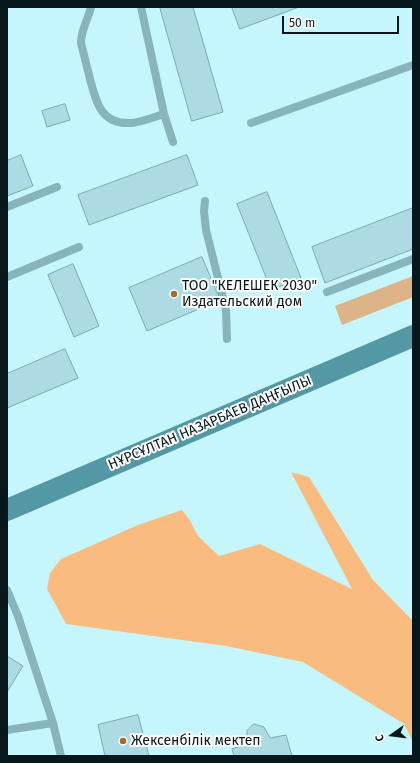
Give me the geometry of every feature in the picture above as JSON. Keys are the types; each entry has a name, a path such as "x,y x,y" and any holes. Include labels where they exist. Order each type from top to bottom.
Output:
{"main road":[{"name":"НҰРСҰЛТАН НАЗАРБАЕВ ДАҢҒЫЛЫ","path":"7,510 413,336"}],"lane":[{"path":"91,7 83,27 81,42 96,102 102,113 111,120 132,123 164,114"},
{"path":"141,7 164,114 173,142"},
{"path":"251,123 413,65"},
{"path":"7,207 57,187"},
{"path":"205,201 204,211 206,230 226,310 227,339"},
{"path":"7,277 79,247"},
{"path":"327,292 413,259"},
{"path":"7,590 18,616 53,723 61,756"},
{"path":"7,730 53,723"}],"shaded area":[{"path":"413,276 413,297 342,325 335,306"},
{"path":"291,472 309,477 373,580 413,621 413,742 404,724 303,662 226,646 66,624 47,589 50,573 61,559 138,525 182,510 189,519 198,536 219,556 260,544 352,589"}],"building":[{"path":"160,7 193,7 223,112 192,121"},
{"path":"232,7 299,7 240,29"},
{"path":"65,104 70,120 47,127 42,111"},
{"path":"21,155 33,186 7,196 7,161"},
{"path":"187,155 198,185 89,225 78,195"},
{"path":"267,192 301,278 271,290 237,204"},
{"path":"413,208 413,249 325,283 312,247"},
{"name":"ТОО \"КЕЛЕШЕК 2030\" Издательский дом","path":"202,257 220,300 147,331 129,288"},
{"path":"73,264 99,326 74,337 48,275"},
{"path":"65,349 78,378 7,408 7,374"},
{"path":"7,656 23,666 7,692"},
{"name":"Жексенбілік мектеп","path":"138,715 149,756 105,756 98,725"},
{"path":"254,724 264,727 270,738 286,735 292,756 234,756 232,749 247,744 247,731"}],"place":[{"name":"ТОО \"КЕЛЕШЕК 2030\" Издательский дом","path":"174,294"},
{"name":"Жексенбілік мектеп","path":"123,741"}]}
